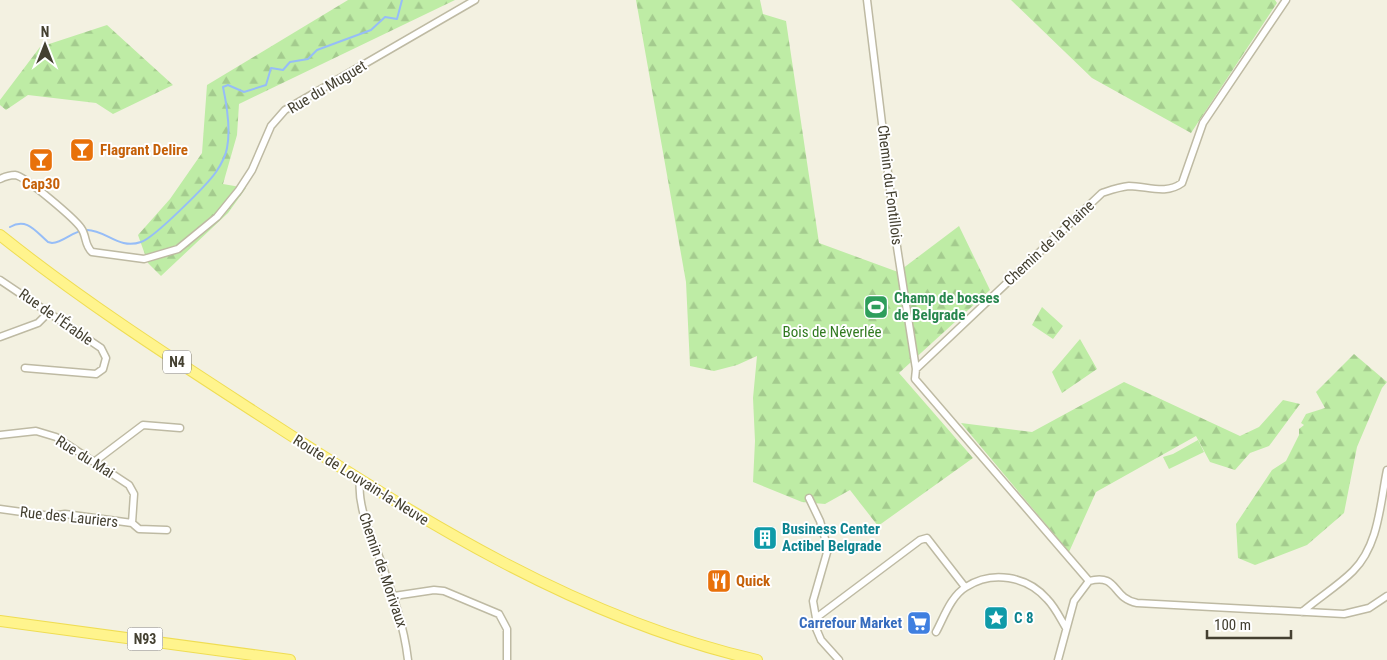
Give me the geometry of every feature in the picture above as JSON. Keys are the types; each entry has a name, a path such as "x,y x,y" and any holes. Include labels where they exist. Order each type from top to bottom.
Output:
{"main road":[{"name":"Route de Louvain-la-Neuve","path":"0,235 113,321 360,480 469,546 519,572 618,616 735,658 757,660"},
{"name":"N93","path":"0,621 290,660"}],"street":[{"name":"Rue du Muguet","path":"0,179 15,175 26,179 83,230 87,248 92,252 144,258 178,249 217,217 252,170 270,126 285,110 475,0"},
{"name":"Chemin du Fontillois","path":"867,0 898,247 916,369"},
{"name":"Chemin de la Plaine","path":"916,369 1102,194 1117,187 1130,186 1167,190 1176,188 1182,183 1203,123 1286,0"},
{"name":"Rue de l'Érable","path":"0,280 101,348 106,358 104,369 96,374 26,368"},
{"path":"0,337 38,323 48,313"},
{"path":"916,369 915,379 1089,581"},
{"path":"94,462 143,425 180,428"},
{"name":"Rue du Mai","path":"0,435 36,431 56,437 129,485 134,494 132,523"},
{"path":"1302,612 1353,571 1361,561 1375,533 1387,470"},
{"name":"Chemin de Morivaux","path":"360,480 362,509 394,596 405,635 408,660"},
{"path":"809,498 820,521 828,549 813,602 816,618 814,626 822,640 839,660"},
{"name":"Rue des Lauriers","path":"0,509 51,516 65,514 132,523 139,529 166,530"},
{"path":"816,618 913,546 927,538 965,587"},
{"path":"936,632 954,599 965,587 984,579 1002,577 1032,586 1049,600 1066,628"},
{"path":"1058,660 1074,601 1089,581 1102,578 1108,580 1124,598 1136,603 1354,613 1369,608 1387,596"},
{"path":"394,596 434,590 444,591 499,614 507,629 507,660"}],"green space":[{"path":"348,0 455,0 239,104 237,135 223,184 246,188 228,213 161,276 148,263 138,235 170,199 202,153 207,85"},
{"name":"Bois de Néverlée","path":"636,0 760,0 763,14 786,21 819,243 898,272 959,226 990,290 899,373 973,458 878,526 850,490 825,504 802,502 753,482 755,441 753,398 757,356 737,365 714,371 690,366 686,282"},
{"path":"1011,0 1275,0 1277,3 1191,133 1092,78"},
{"path":"107,25 173,85 113,114 96,103 28,95 6,110 0,105 0,100 40,47"},
{"path":"1042,307 1063,326 1053,339 1032,325"},
{"path":"1080,339 1097,369 1062,393 1052,372"},
{"path":"1354,354 1387,382 1382,388 1357,447 1344,513 1307,545 1255,565 1238,558 1236,524 1272,470 1286,461 1299,435 1299,429 1304,425 1301,423 1306,414 1325,408 1316,392"},
{"path":"1124,382 1240,436 1259,427 1283,400 1300,404 1269,446 1250,453 1235,470 1210,462 1196,436 1096,492 1069,552 961,423 1032,432"},
{"path":"1198,440 1204,452 1169,469 1163,457 1173,454"}],"waterway":[{"path":"10,227 16,224 26,225 52,243 61,241 77,232 87,230 100,233 126,244 141,242 148,238 168,222 202,188 216,172 223,160 229,133 223,87 228,85 244,92 266,85 271,68 283,70 290,62 308,59 317,50 371,30 385,17 397,19 402,0"}],"place":[{"name":"Flagrant Delire","path":"82,150"},
{"name":"Cap30","path":"41,160"},
{"name":"Champ de bosses de Belgrade","path":"876,307"},
{"name":"Business Center Actibel Belgrade","path":"765,538"},
{"name":"Quick","path":"719,581"},
{"name":"C 8","path":"996,618"},
{"name":"Carrefour Market","path":"919,623"}]}
